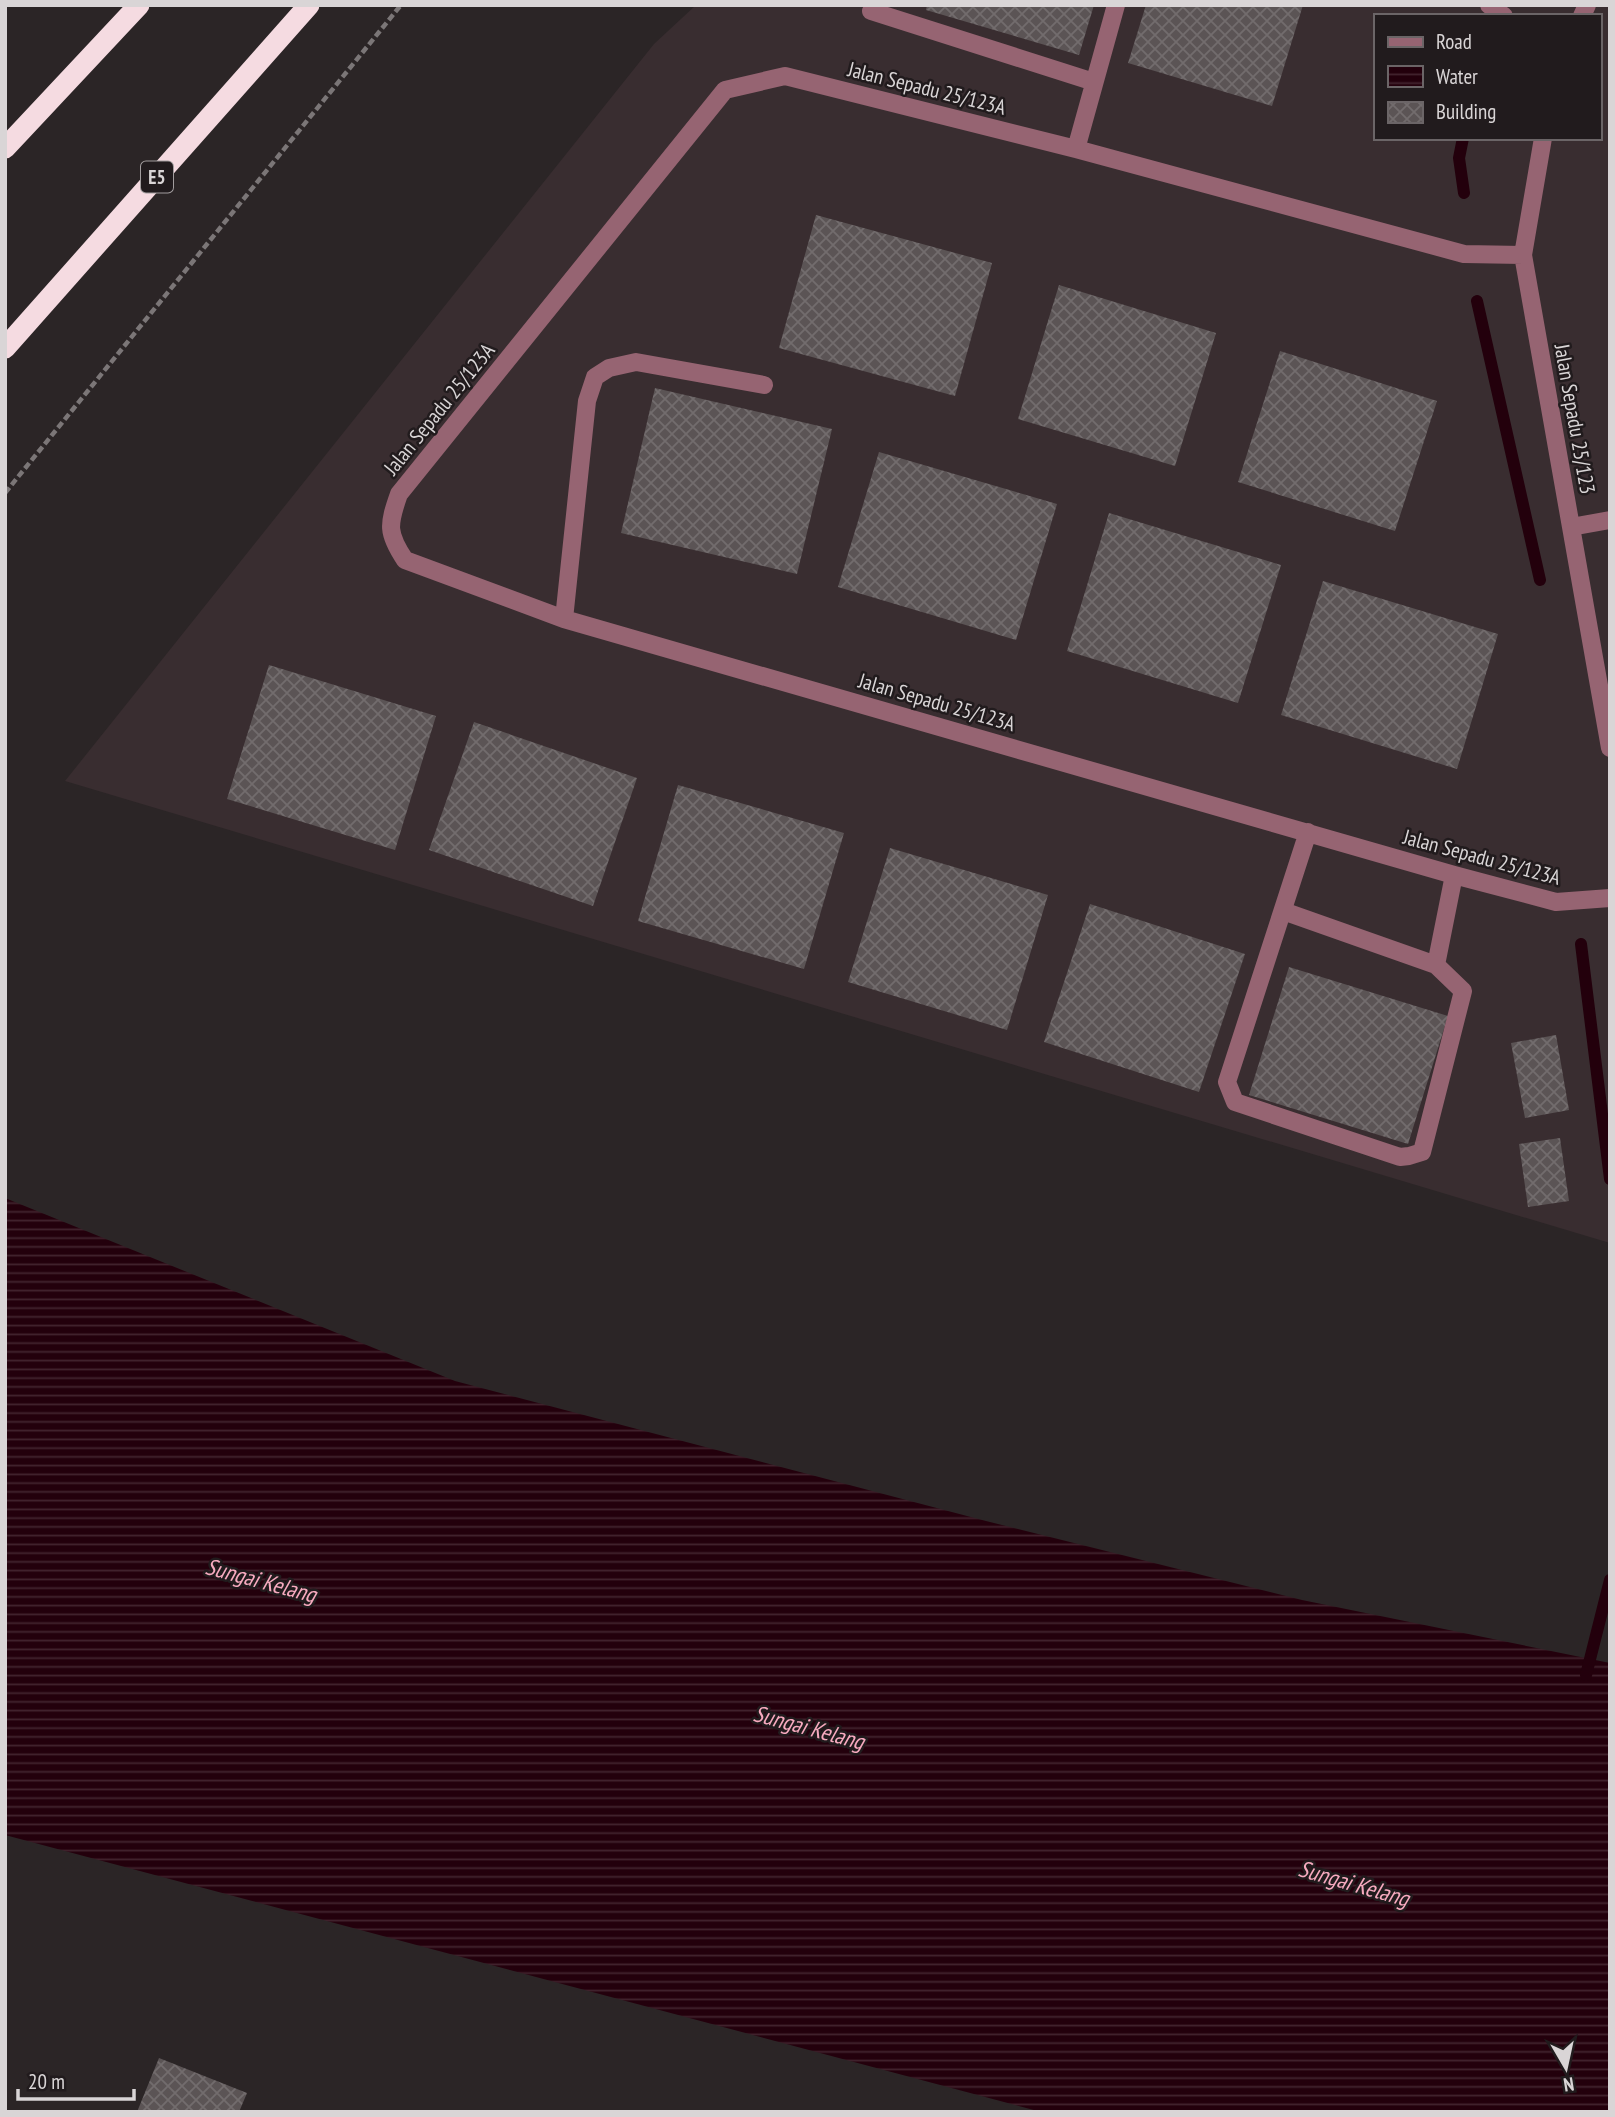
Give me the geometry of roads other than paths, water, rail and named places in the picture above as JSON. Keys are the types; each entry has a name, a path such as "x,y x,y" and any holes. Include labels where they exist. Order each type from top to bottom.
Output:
{"highway":[{"path":"5,148 139,5"},
{"name":"E5","path":"5,348 309,5"}],"street":[{"path":"1076,149 1115,5"},
{"path":"871,11 1094,82"},
{"name":"Jalan Sepadu 25/123A","path":"1523,255 1464,254 1076,149 785,76 725,90 399,494 392,514 392,540 405,561 564,619 1454,876 1556,902 1610,898"},
{"name":"Jalan Sepadu 25/123","path":"1543,140 1523,255 1610,748"},
{"path":"564,619 587,401 595,377 609,368 636,362 764,385"},
{"path":"1571,527 1610,520"},
{"path":"1283,911 1436,965 1463,991 1422,1152 1400,1157 1235,1102 1227,1082 1308,832"},
{"path":"1436,965 1454,876"}],"water":[{"name":"Sungai Kelang","path":"5,1198 455,1381 986,1521 1302,1600 1610,1663 1610,2112 1041,2112 5,1835"}],"waterway":[{"path":"1463,140 1459,158 1464,193"},
{"path":"1477,301 1540,580"},
{"path":"1581,944 1610,1179"},
{"path":"1586,1675 1610,1580"}]}
